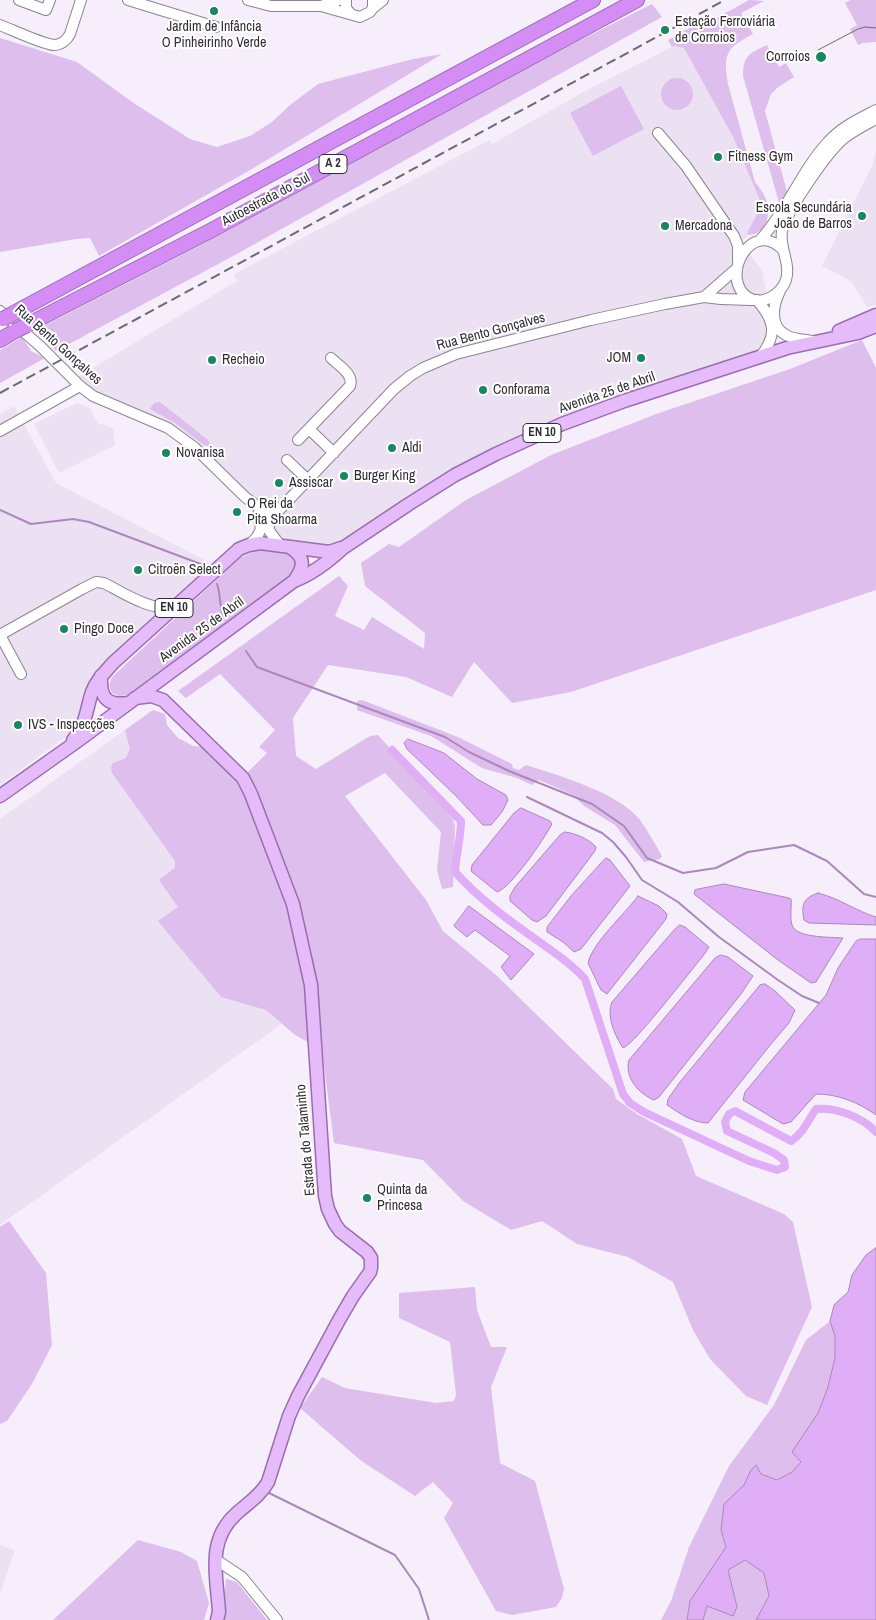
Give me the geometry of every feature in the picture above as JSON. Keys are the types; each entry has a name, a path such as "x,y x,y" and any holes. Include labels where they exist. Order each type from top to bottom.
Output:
{"highway":[{"name":"Autoestrada do Sul","path":"4,316 594,0"},
{"name":"Autoestrada do Sul","path":"0,340 210,231 636,0"}],"main road":[{"name":"Avenida 25 de Abril","path":"817,342 876,315"},
{"name":"Avenida 25 de Abril","path":"0,796 294,581 304,577 426,492 480,462 521,442 624,401 787,348 858,332 876,326"},
{"name":"Avenida 25 de Abril","path":"61,752 84,724 92,692 113,663 239,549 260,543 328,552 343,548"},
{"path":"285,546 298,553 302,565 294,581"},
{"path":"102,676 100,687 106,699 119,704 151,696 163,700 162,687 165,676"},
{"name":"Estrada do Talaminho","path":"163,700 243,778 260,814 293,904 311,985 325,1196 328,1209 340,1231 367,1252 372,1261 370,1272 343,1312 298,1396 289,1416 264,1490 234,1516 223,1530 216,1544 215,1559 219,1612 217,1620"}],"street":[{"path":"19,0 46,10 50,0"},
{"path":"0,25 47,43 59,44 67,39 70,34 81,0"},
{"path":"128,0 216,27"},
{"path":"248,0 271,6 321,6 360,16 365,15 373,4 383,0"},
{"path":"321,6 339,0"},
{"path":"346,0 346,8 350,13"},
{"path":"737,267 741,256 771,226 829,141 843,128 876,110"},
{"path":"817,342 795,339 785,335 774,319 776,298 786,280 787,272 781,241 782,232 787,217 832,151 844,139 876,119"},
{"path":"658,133 686,166 734,236 738,246 736,280 740,288 766,310 773,332 769,346 760,357"},
{"path":"734,236 744,241 774,241 783,250"},
{"name":"Rua Bento Gonçalves","path":"704,297 737,267"},
{"path":"754,300 773,297 781,289"},
{"name":"Rua Bento Gonçalves","path":"268,527 272,518 281,508 394,389 410,376 441,359 591,320 704,297 754,300"},
{"name":"Rua Bento Gonçalves","path":"4,316 40,346 80,386 93,396 168,428 194,447 245,497"},
{"path":"298,440 352,382 350,376 331,358"},
{"path":"0,431 80,386"},
{"path":"309,429 334,453"},
{"path":"287,460 308,480"},
{"path":"245,497 260,508 265,516 270,532 285,546"},
{"path":"245,497 259,515 261,529 249,545"},
{"path":"260,508 270,510 281,508"},
{"path":"21,674 0,635 96,582 147,604 164,608 176,607"},
{"path":"147,604 155,616 155,623 152,628"},
{"path":"215,1559 242,1577 277,1620"}],"shaded area":[{"path":"749,0 764,1 741,13 753,34 732,48 728,53 726,66 728,84 755,182 764,195 768,208 767,221 764,226 755,234 748,235 747,233 762,205 733,137 684,48 672,47 668,40 702,21 704,25"},
{"path":"850,0 876,0 876,42 858,45 850,29 857,25 845,3"},
{"path":"652,4 662,17 235,255 56,351 39,333 34,331 201,245 529,66"},
{"path":"0,38 77,62 135,104 190,139 217,147 250,136 272,122 290,105 318,84 413,59 442,54 252,169 99,256 90,238 0,252"},
{"path":"767,45 779,67 786,63 794,77 771,94 765,111 787,192 780,206 743,76 746,59 756,50"},
{"path":"674,46 684,48 733,137 762,205 747,233 748,235 741,243 762,270 777,346 478,458 404,499 336,544 324,546 303,544 288,540 279,535 178,433 94,391 78,377 237,281 234,274 489,140 492,144 587,90"},
{"path":"677,78 683,79 688,83 692,88 692,100 688,105 683,109 677,110 671,109 666,105 662,100 661,94 662,88 666,83 671,79"},
{"path":"621,86 644,129 593,156 570,113"},
{"name":"Escola Secundária João de Barros","path":"876,150 876,305 867,307 851,281 822,266 872,166"},
{"path":"22,337 31,351 45,358 0,383 0,350"},
{"path":"862,340 876,368 876,590 571,692 512,703 474,662 452,697 406,677 328,665 293,718 296,756 316,769 370,736 378,735 453,819 455,827 453,887 442,889 437,870 441,832 385,773 345,796 426,900 443,931 496,975 613,1089 616,1099 637,1114 682,1139 696,1176 784,1214 793,1222 812,1307 767,1405 746,1396 710,1359 693,1330 673,1282 628,1257 577,1244 542,1221 511,1230 463,1201 423,1160 334,1143 322,1050 295,1035 266,1010 221,997 158,921 178,907 159,880 175,868 175,861 112,773 111,767 113,763 126,758 130,749 125,730 153,710 165,714 167,725 178,738 193,746 206,747 246,774 267,753 259,747 275,730 220,674 186,698 178,691 339,576 348,586 335,616 364,630 372,617 424,649 425,633 365,586 361,563 389,544 399,547 466,500 551,455 659,413 790,369"},
{"path":"160,402 208,440 211,446 204,445 175,423 150,409 154,403"},
{"path":"77,403 89,407 98,423 113,428 115,445 59,473 34,424"},
{"path":"14,406 56,483 214,565 96,676 72,732 0,785 0,414"},
{"path":"265,550 284,553 291,557 296,566 292,575 128,695 119,696 112,693 109,686 112,677 240,558 255,551"},
{"path":"362,700 458,737 512,764 513,768 519,770 526,765 603,793 618,801 640,820 662,856 660,859 644,862 615,825 584,806 573,795 539,780 532,785 517,778 482,768 431,736 357,710 357,701"},
{"path":"153,710 290,1018 0,1225 0,819"},
{"path":"408,739 444,753 477,779 506,795 508,800 502,812 491,825 483,825 407,749 404,743"},
{"path":"521,808 550,821 552,824 518,873 503,889 497,892 471,871 472,865 514,813"},
{"path":"565,832 590,841 596,847 595,851 546,916 537,922 510,901 510,896 515,887 560,835"},
{"path":"606,858 610,860 630,886 581,949 574,952 547,932 547,927 571,896"},
{"path":"724,884 789,898 791,899 792,924 796,931 809,935 843,938 816,982 811,983 778,960 694,894 695,890"},
{"path":"818,893 876,917 876,925 809,923 804,920 803,906 809,897"},
{"path":"638,896 659,906 667,914 666,919 607,994 601,990 588,963 596,946"},
{"path":"469,906 534,954 511,980 501,967 510,956 475,930 467,937 454,926"},
{"path":"680,925 709,947 650,1021 623,1048 614,1032 611,1020 610,1008 612,1002"},
{"path":"876,939 876,1115 862,1106 847,1100 832,1095 816,1094 791,1122 783,1124 743,1100 745,1092 826,995 838,968 856,941"},
{"path":"721,955 728,957 753,976 741,994 659,1097 654,1100 643,1094 634,1084 629,1073 629,1060 715,958"},
{"path":"765,984 795,1010 789,1023 708,1123 692,1119 667,1105 668,1099 680,1082 760,985"},
{"path":"9,1221 46,1273 52,1345 32,1384 7,1421 0,1424 0,1227"},
{"path":"876,1248 876,1620 661,1620 671,1601 689,1547 729,1466 774,1405 806,1340 830,1321 834,1305 848,1292 852,1275 866,1255"},
{"path":"876,1248 876,1620 756,1620 769,1596 764,1573 745,1560 728,1570 737,1607 733,1616 707,1606 703,1620 687,1620 690,1601 726,1547 721,1530 724,1504 744,1485 751,1470 756,1465 761,1474 777,1480 792,1472 801,1462 792,1452 818,1413 828,1387 835,1358 835,1336 830,1321 834,1305 848,1292 852,1275 866,1255"},
{"path":"475,1287 477,1310 491,1347 507,1347 491,1387 500,1463 535,1481 564,1589 562,1598 556,1607 512,1615 496,1611 444,1518 453,1503 433,1482 415,1496 360,1460 300,1408 322,1377 345,1388 436,1403 454,1401 456,1395 450,1342 399,1318 399,1293"},
{"path":"138,1540 181,1552 197,1561 209,1603 204,1620 53,1620"},
{"path":"0,1545 15,1550 0,1594"},
{"path":"226,1579 237,1582 267,1620 222,1620"}],"waterway":[{"path":"0,510 31,524 73,519 89,522 206,566"},
{"path":"217,584 224,618"},
{"path":"246,651 257,667 445,737 469,752 509,771 592,804 624,826 647,858 683,873 716,868 748,852 794,845 827,861 864,894 876,897"},
{"path":"392,750 461,821 455,872 485,901 564,960 585,979 623,1094 630,1103 644,1112 749,1161 777,1170 785,1167 784,1160 774,1153 727,1131 725,1122 729,1114 735,1111 791,1141 802,1131 816,1109 840,1111 848,1114 864,1122 876,1132"},
{"path":"527,797 602,833 626,857 642,880 678,902 719,937 778,980 802,996 819,1003"},
{"path":"267,1492 395,1555 419,1589 429,1620"}],"tram line":[{"path":"818,50 858,29 865,27 876,28"}],"railway":[{"path":"0,393 725,0"}],"place":[{"name":"Jardim de Infância O Pinheirinho Verde","path":"214,11"},
{"name":"Estação Ferroviária de Corroios","path":"665,30"},
{"name":"Corroios","path":"821,57"},
{"name":"Fitness Gym","path":"718,157"},
{"name":"Escola Secundária João de Barros","path":"862,216"},
{"name":"Mercadona","path":"665,226"},
{"name":"JOM","path":"641,358"},
{"name":"Recheio","path":"212,360"},
{"name":"Conforama","path":"483,390"},
{"name":"Aldi","path":"392,448"},
{"name":"Novanisa","path":"166,453"},
{"name":"Burger King","path":"344,476"},
{"name":"Assiscar","path":"279,483"},
{"name":"O Rei da Pita Shoarma","path":"237,512"},
{"name":"Citroën Select","path":"138,570"},
{"name":"Pingo Doce","path":"64,629"},
{"name":"IVS - Inspecções","path":"18,725"},
{"name":"Quinta da Princesa","path":"367,1198"}]}
